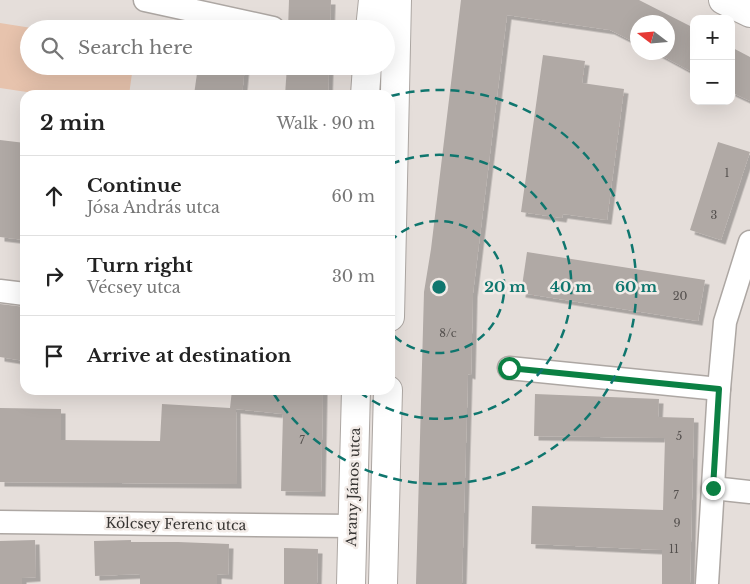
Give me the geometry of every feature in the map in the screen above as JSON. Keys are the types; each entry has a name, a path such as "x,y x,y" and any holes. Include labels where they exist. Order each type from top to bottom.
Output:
{"street":[{"path":"145,0 236,20"},
{"path":"371,20 373,0"},
{"path":"395,91 397,0"},
{"path":"723,0 750,13"},
{"path":"365,90 366,75"},
{"path":"708,584 719,389 725,322 750,242"},
{"path":"0,291 20,293"},
{"path":"509,368 719,389"},
{"name":"Arany János utca","path":"350,584 356,395"},
{"path":"383,584 388,395"},
{"path":"713,488 750,492"},
{"name":"Kölcsey Ferenc utca","path":"0,522 352,526"}],"shaded area":[{"path":"0,23 20,26 20,75 132,75 130,90 20,91 0,88"}],"building":[{"path":"289,0 331,0 330,20 288,20"},
{"path":"461,0 639,0 668,15 630,15 630,40 610,30 507,15 473,293 471,375 468,374 462,584 416,584 424,292 431,249"},
{"path":"675,18 690,26 690,71 670,60 675,60"},
{"path":"735,49 750,57 750,101 735,94"},
{"path":"543,55 585,61 582,83 624,89 607,220 563,214 562,218 521,212"},
{"path":"197,75 244,75 243,90 195,90"},
{"path":"286,75 329,75 328,90 285,90"},
{"path":"0,140 20,142 20,239 0,237"},
{"path":"718,142 750,152 721,240 690,230"},
{"path":"527,252 705,280 698,321 521,293"},
{"path":"0,304 20,306 20,360 0,357"},
{"path":"535,394 659,399 658,417 694,418 690,584 662,584 662,550 531,544 532,506 663,510 665,438 534,436"},
{"path":"231,395 323,395 321,492 281,491 283,414 236,409 237,484 0,482 0,408 61,409 61,440 160,441 162,404 230,408"},
{"path":"35,540 36,577 22,578 22,584 0,584 0,541"},
{"path":"131,540 131,542 229,544 228,575 217,574 217,584 140,584 140,574 95,576 94,541"},
{"path":"284,548 318,549 317,584 284,584"}],"route":[{"path":"509,368 719,389 713,488"}]}
